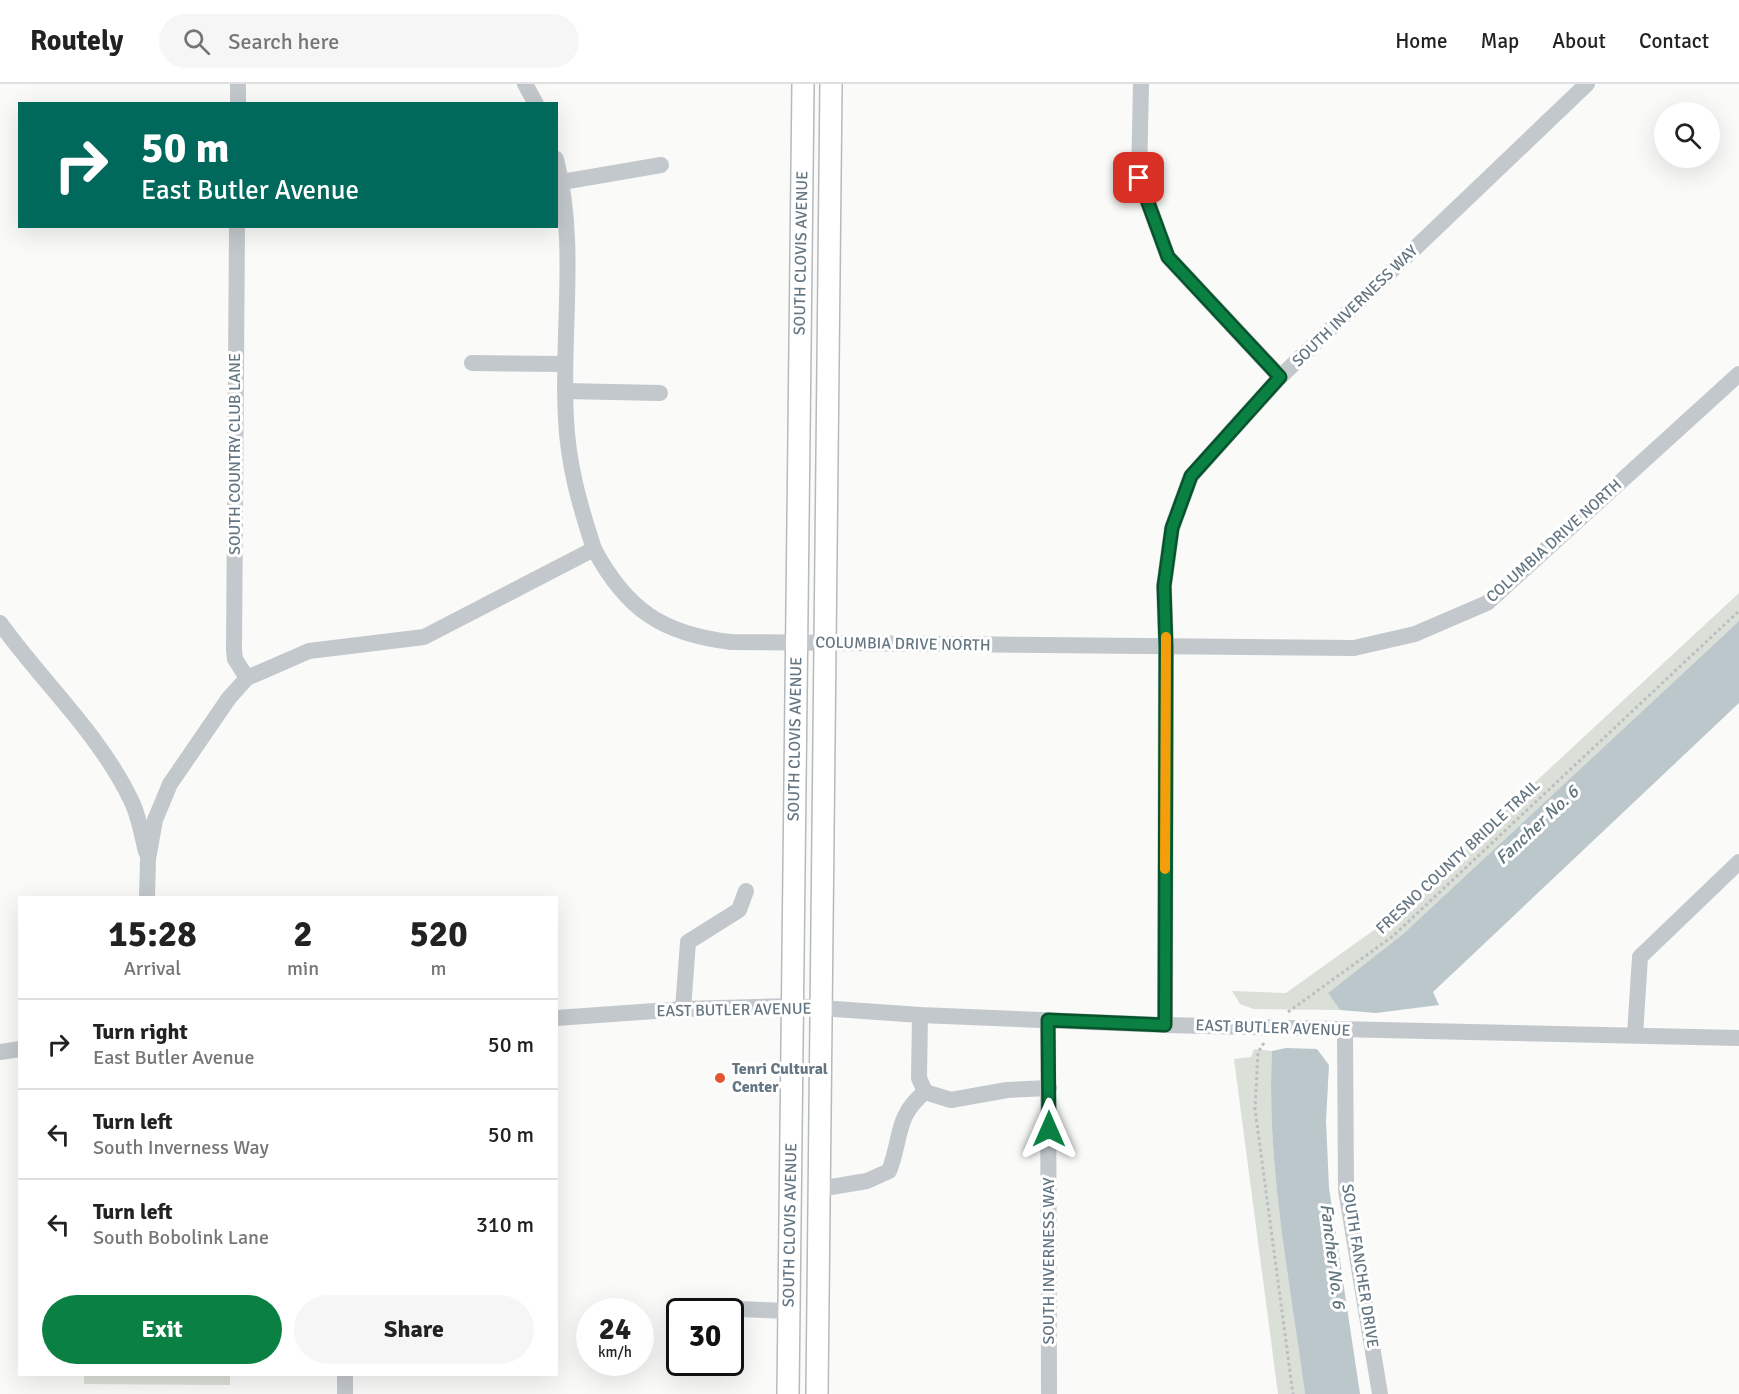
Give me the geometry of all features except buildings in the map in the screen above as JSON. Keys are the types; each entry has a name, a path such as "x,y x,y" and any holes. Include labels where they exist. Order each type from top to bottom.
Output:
{"main road":[{"name":"SOUTH CLOVIS AVENUE","path":"788,1394 803,84"},
{"name":"SOUTH CLOVIS AVENUE","path":"817,1394 831,84"}],"street":[{"path":"238,84 238,102"},
{"path":"525,84 535,102"},
{"path":"1141,84 1139,178 1168,257 1280,377"},
{"name":"SOUTH INVERNESS WAY","path":"1165,1025 1166,647 1164,586 1172,528 1191,476 1280,377 1587,84"},
{"path":"562,182 661,165"},
{"name":"COLUMBIA DRIVE NORTH","path":"558,167 562,182 567,231 565,391 568,450 573,478 594,549 609,577 630,600 652,618 678,631 703,639 730,642 796,643 1354,648 1415,634 1487,603 1739,374"},
{"name":"SOUTH COUNTRY CLUB LANE","path":"237,228 234,650 235,659 247,678"},
{"path":"472,363 565,364"},
{"path":"565,391 660,393"},
{"path":"147,896 148,859 155,820 170,784 229,698 247,678 309,651 424,637 594,549"},
{"path":"0,623 73,713 114,772 135,810 148,859"},
{"path":"1635,1035 1640,957 1739,862"},
{"path":"683,1009 688,942 739,910 746,891"},
{"name":"EAST BUTLER AVENUE","path":"558,1018 683,1009 792,1006 920,1015 1165,1025 1739,1038"},
{"path":"920,1015 919,1078 925,1092 951,1100 1007,1090 1049,1088"},
{"name":"SOUTH INVERNESS WAY","path":"1048,1020 1049,1394"},
{"name":"SOUTH FANCHER DRIVE","path":"1345,1030 1346,1190 1380,1394"},
{"path":"0,1052 18,1049"},
{"path":"819,1189 867,1181 889,1170 896,1153 899,1128 911,1103 925,1092"},
{"path":"744,1309 789,1311"},
{"path":"345,1376 345,1394"}],"path":[{"name":"FRESNO COUNTY BRIDLE TRAIL","path":"1293,1394 1255,1109 1258,1052 1284,1015 1393,936 1739,611"}],"shaded area":[{"path":"1739,593 1739,621 1403,934 1328,993 1340,1010 1254,1009 1240,1004 1232,991 1286,993 1381,925"},
{"path":"1254,1049 1272,1051 1271,1094 1276,1180 1305,1394 1278,1394 1234,1059 1251,1057"},
{"path":"84,1376 230,1376 230,1385 84,1384"}],"water":[{"name":"Fancher No. 6","path":"1739,621 1739,703 1433,992 1439,1005 1376,1013 1340,1010 1328,993 1403,934"},
{"name":"Fancher No. 6","path":"1286,1048 1317,1049 1329,1065 1326,1121 1329,1188 1360,1394 1305,1394 1281,1223 1273,1137 1272,1051"}],"slow traffic":[{"path":"1165,869 1166,637"}],"place":[{"name":"Tenri Cultural Center","path":"720,1078"}],"route":[{"path":"1049,1129 1048,1020 1165,1025 1166,647 1164,586 1172,528 1191,476 1280,377 1168,257 1139,178"}]}
